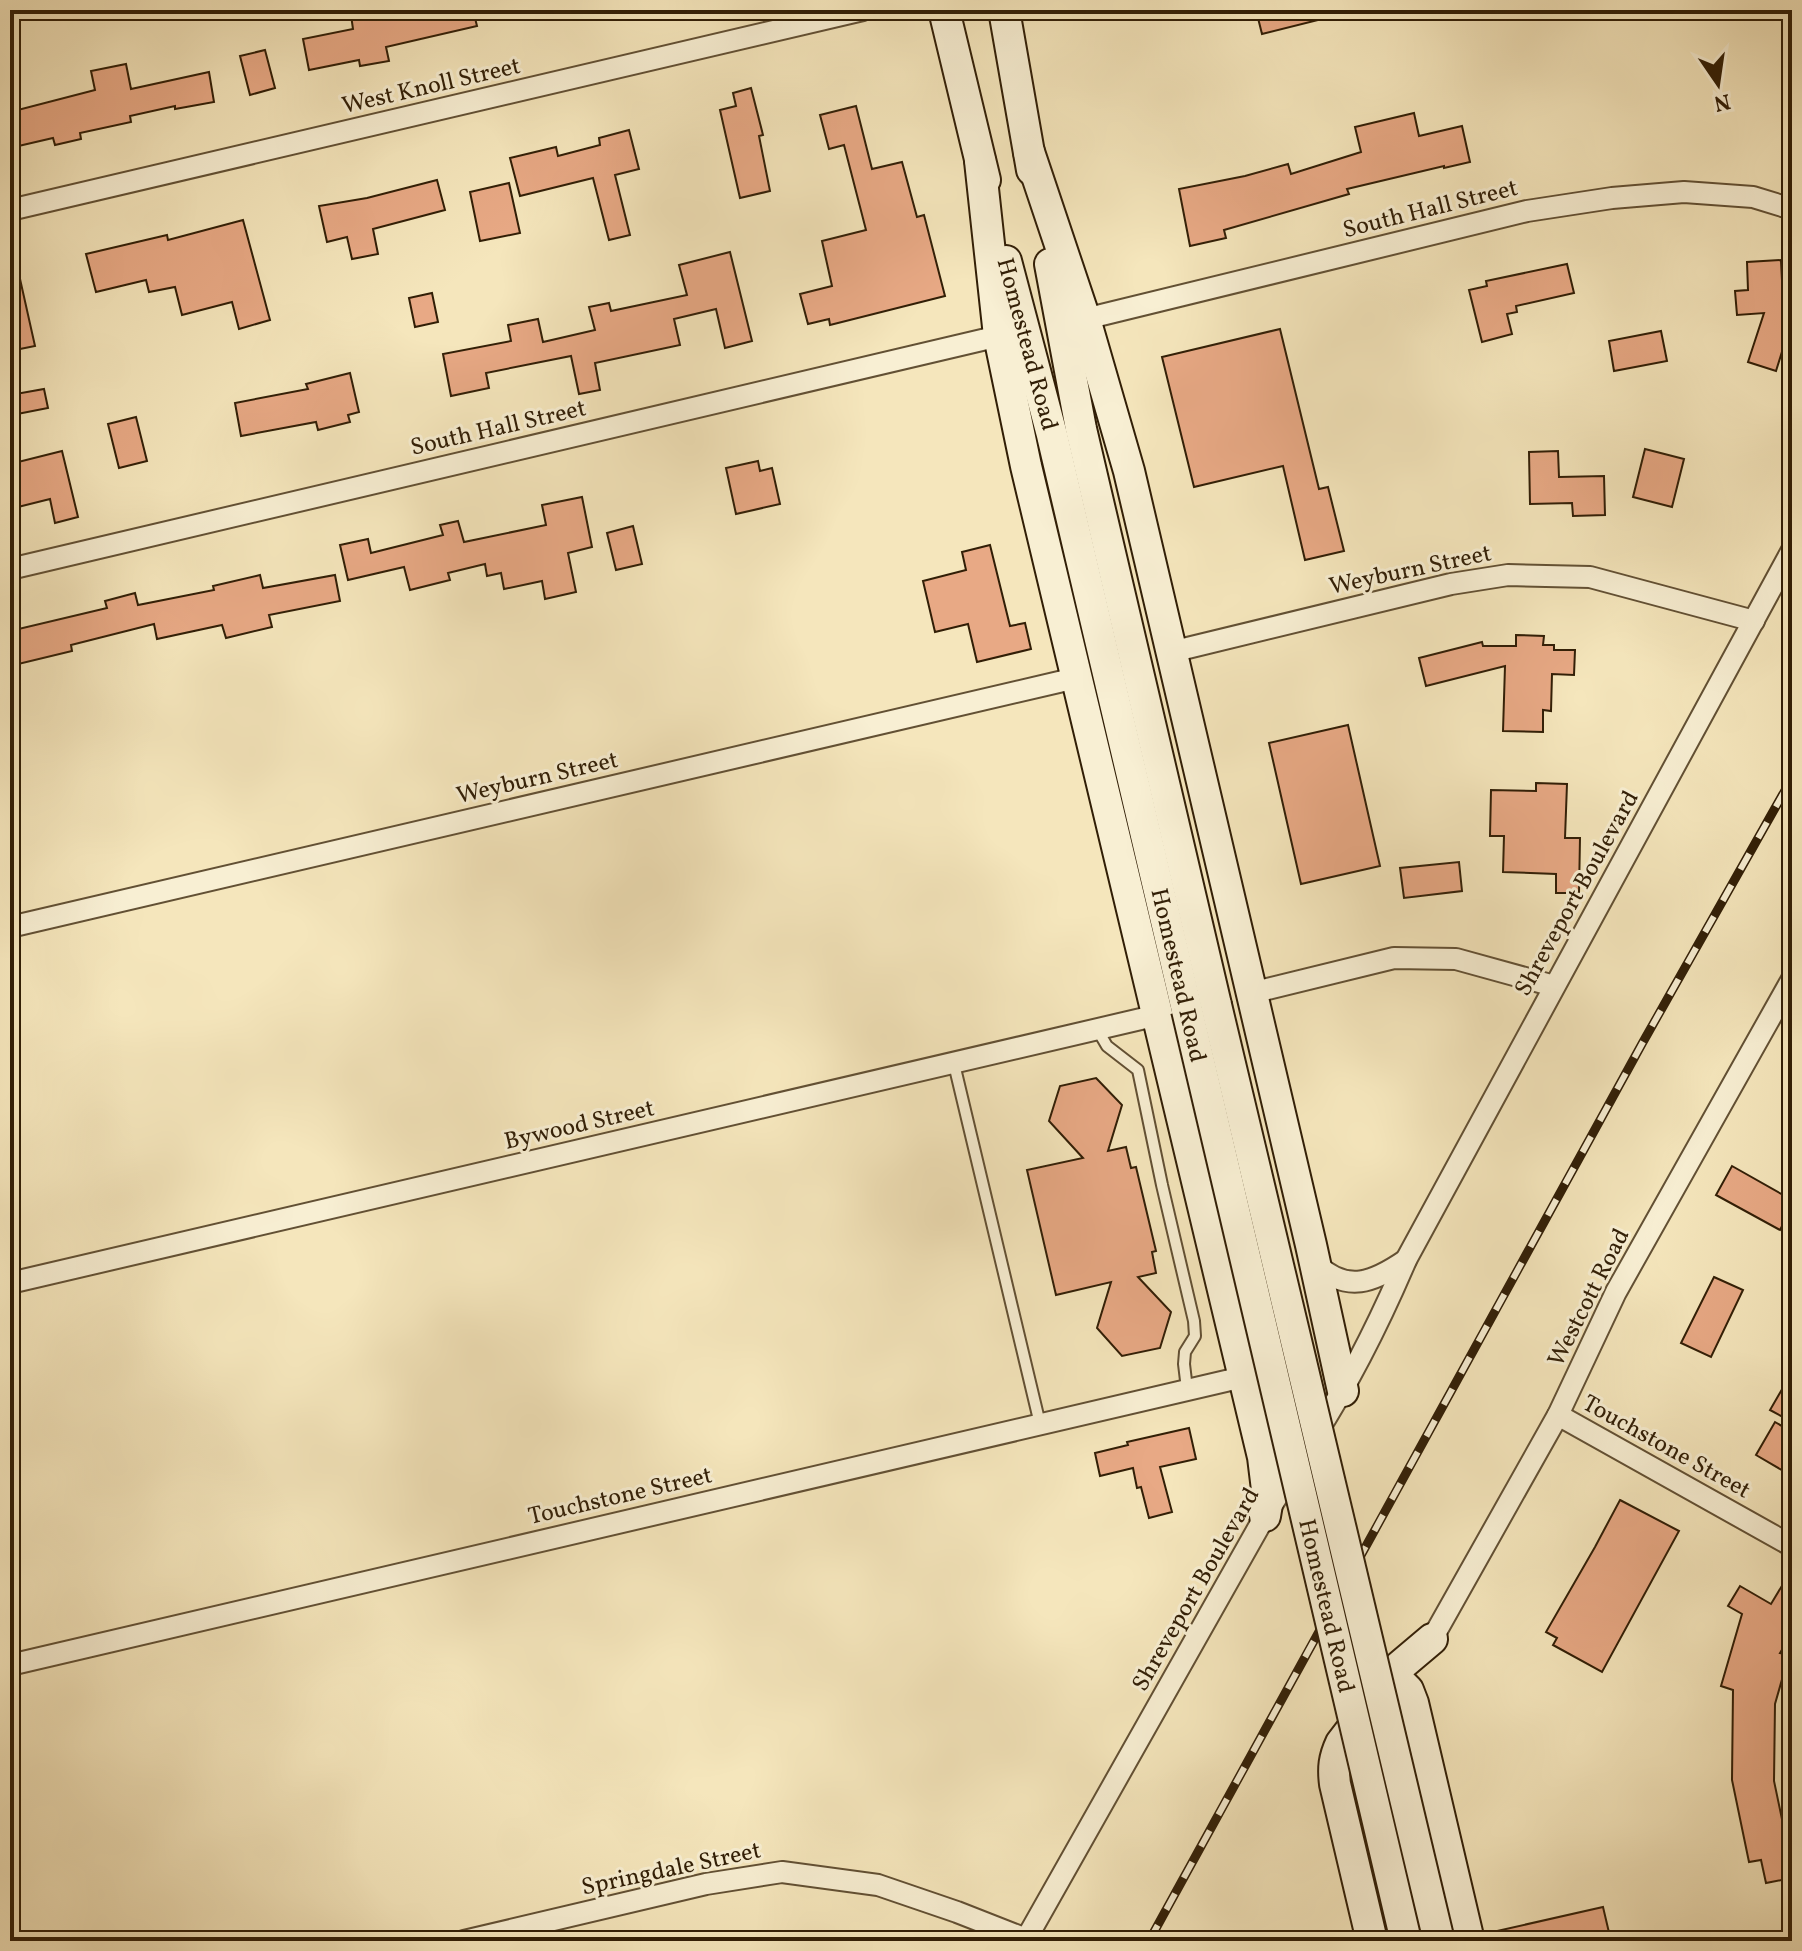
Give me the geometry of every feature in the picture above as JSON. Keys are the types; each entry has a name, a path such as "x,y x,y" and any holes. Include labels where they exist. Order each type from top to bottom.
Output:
{"main road":[{"name":"Homestead Road","path":"944,10 1055,451 1406,1941"},
{"name":"Homestead Road","path":"1004,10 1187,1010 1439,1941"},
{"path":"1029,152 1085,319 1129,471 1343,1391"},
{"path":"980,161 999,336 1076,678 1187,1010 1243,1377 1263,1457 1267,1488 1265,1516"},
{"path":"1263,1457 1270,1465 1293,1472"},
{"path":"1372,1941 1333,1770 1335,1757 1341,1743 1400,1666 1432,1639"},
{"path":"1413,1703 1420,1667 1432,1639"},
{"path":"1388,1682 1400,1682 1408,1690 1413,1703 1469,1941"}],"street":[{"name":"West Knoll Street","path":"10,210 863,10"},
{"name":"South Hall Street","path":"1085,319 1527,211 1612,198 1684,192 1753,197 1792,209"},
{"name":"South Hall Street","path":"10,569 999,336"},
{"name":"Shreveport Boulevard","path":"1025,1940 1265,1516 1343,1391 1406,1260 1792,550"},
{"name":"Weyburn Street","path":"1171,652 1451,584 1508,575 1590,577 1754,621"},
{"name":"Weyburn Street","path":"10,927 1076,678"},
{"path":"1251,993 1394,958 1456,959 1554,986"},
{"name":"Westcott Road","path":"1432,1639 1558,1415 1616,1292 1792,979"},
{"name":"Bywood Street","path":"10,1283 1187,1010"},
{"path":"1315,1263 1326,1274 1337,1279 1368,1281 1383,1276 1406,1260"},
{"name":"Touchstone Street","path":"10,1665 1243,1377"},
{"name":"Touchstone Street","path":"1558,1415 1792,1546"},
{"name":"Springdale Street","path":"464,1941 706,1884 782,1872 878,1885 1025,1940"}],"lane":[{"path":"1097,1029 1107,1046 1138,1070 1194,1321 1195,1336 1185,1352 1187,1389"},
{"path":"954,1064 1040,1424"}],"building":[{"path":"378,10 473,10 477,26 386,47 389,61 360,66 359,60 309,70 303,39 353,29 351,15"},
{"path":"1256,10 1329,10 1330,17 1262,34"},
{"path":"265,50 275,88 250,95 240,56"},
{"path":"126,64 131,89 209,72 214,102 175,109 175,106 130,116 131,122 80,133 81,139 55,145 53,138 10,148 10,112 95,90 91,71"},
{"path":"751,88 763,135 759,136 770,191 740,198 720,110 736,106 733,93"},
{"path":"856,106 872,169 902,162 917,217 924,215 945,296 830,325 829,319 808,324 800,294 832,286 822,241 866,230 844,145 829,149 820,115"},
{"path":"1414,113 1419,136 1462,126 1470,162 1347,189 1349,194 1224,230 1226,238 1190,246 1179,189 1288,164 1291,174 1361,152 1355,127"},
{"path":"629,130 639,169 615,175 630,235 609,240 593,178 520,196 510,158 556,147 558,156 600,145 599,138"},
{"path":"437,180 445,210 373,229 378,254 352,259 347,237 327,242 319,206 367,198"},
{"path":"509,183 520,233 480,241 470,192"},
{"path":"243,220 270,320 239,329 232,302 182,315 175,287 149,292 146,280 96,292 86,254 167,235 168,240"},
{"path":"730,252 752,341 725,348 716,309 674,319 680,345 595,363 600,390 579,394 571,356 486,373 489,388 451,396 443,354 511,341 508,325 538,319 543,342 595,330 589,307 609,303 611,311 687,295 679,265"},
{"path":"1781,260 1785,342 1776,371 1748,362 1764,313 1737,315 1735,291 1748,290 1747,262"},
{"path":"1567,264 1574,293 1516,306 1517,312 1507,314 1512,334 1482,342 1469,290 1487,286 1486,281"},
{"path":"18,270 35,346 10,351 10,271"},
{"path":"432,293 438,322 415,327 409,298"},
{"path":"1280,329 1319,489 1328,487 1344,551 1305,560 1283,466 1194,487 1162,357"},
{"path":"1661,331 1667,361 1614,371 1609,341"},
{"path":"350,373 359,412 348,415 350,422 318,430 316,422 241,436 235,403 308,389 306,384"},
{"path":"44,389 48,408 12,415 10,395"},
{"path":"136,417 147,461 119,468 108,424"},
{"path":"1645,449 1684,459 1672,507 1633,497"},
{"path":"62,451 78,517 55,523 50,499 10,509 10,464"},
{"path":"1558,451 1559,477 1604,476 1605,515 1573,516 1572,503 1530,504 1529,452"},
{"path":"758,461 760,471 772,468 780,504 736,514 726,468"},
{"path":"582,497 592,547 568,553 576,592 545,599 542,581 504,589 501,573 487,576 485,564 448,573 450,580 410,590 404,567 348,580 340,545 368,539 371,553 443,535 440,525 458,521 464,542 546,525 542,505"},
{"path":"633,526 642,564 616,570 607,533"},
{"path":"990,545 1010,626 1025,623 1031,649 977,662 968,624 935,632 923,581 966,570 962,552"},
{"path":"260,575 263,588 335,575 340,601 269,615 272,627 226,638 222,625 157,639 154,624 71,645 72,651 10,666 10,631 107,608 105,601 135,593 138,605 214,590 213,586"},
{"path":"1516,635 1544,636 1543,645 1554,645 1554,650 1575,650 1574,675 1552,674 1551,711 1543,710 1543,732 1503,731 1505,666 1426,686 1419,658 1482,642 1483,646 1516,646"},
{"path":"1348,725 1380,866 1301,884 1269,743"},
{"path":"1536,783 1567,784 1565,838 1580,838 1579,893 1556,893 1556,874 1503,872 1504,836 1490,836 1491,790 1536,791"},
{"path":"1459,862 1462,891 1404,898 1400,868"},
{"path":"1096,1078 1122,1105 1108,1151 1126,1147 1131,1168 1136,1167 1156,1251 1152,1252 1156,1273 1138,1277 1171,1312 1160,1348 1122,1356 1097,1328 1111,1282 1056,1295 1027,1170 1083,1158 1049,1121 1060,1086"},
{"path":"1732,1166 1792,1200 1792,1207 1780,1230 1716,1195"},
{"path":"1714,1277 1743,1290 1711,1357 1681,1343"},
{"path":"1792,1372 1792,1422 1770,1410"},
{"path":"1775,1422 1792,1432 1792,1476 1756,1455"},
{"path":"1189,1428 1196,1459 1160,1467 1172,1512 1149,1518 1133,1468 1100,1476 1095,1453 1128,1445 1127,1442"},
{"path":"1620,1500 1679,1531 1602,1672 1553,1645 1557,1638 1546,1632"},
{"path":"1792,1569 1792,1633 1780,1653 1789,1655 1775,1704 1774,1781 1792,1878 1766,1883 1761,1860 1749,1862 1732,1780 1733,1690 1721,1686 1742,1614 1728,1606 1740,1586 1771,1604"},
{"path":"1603,1907 1611,1941 1489,1941 1488,1933"}],"railway":[{"path":"1149,1941 1643,1042 1792,778"}]}
